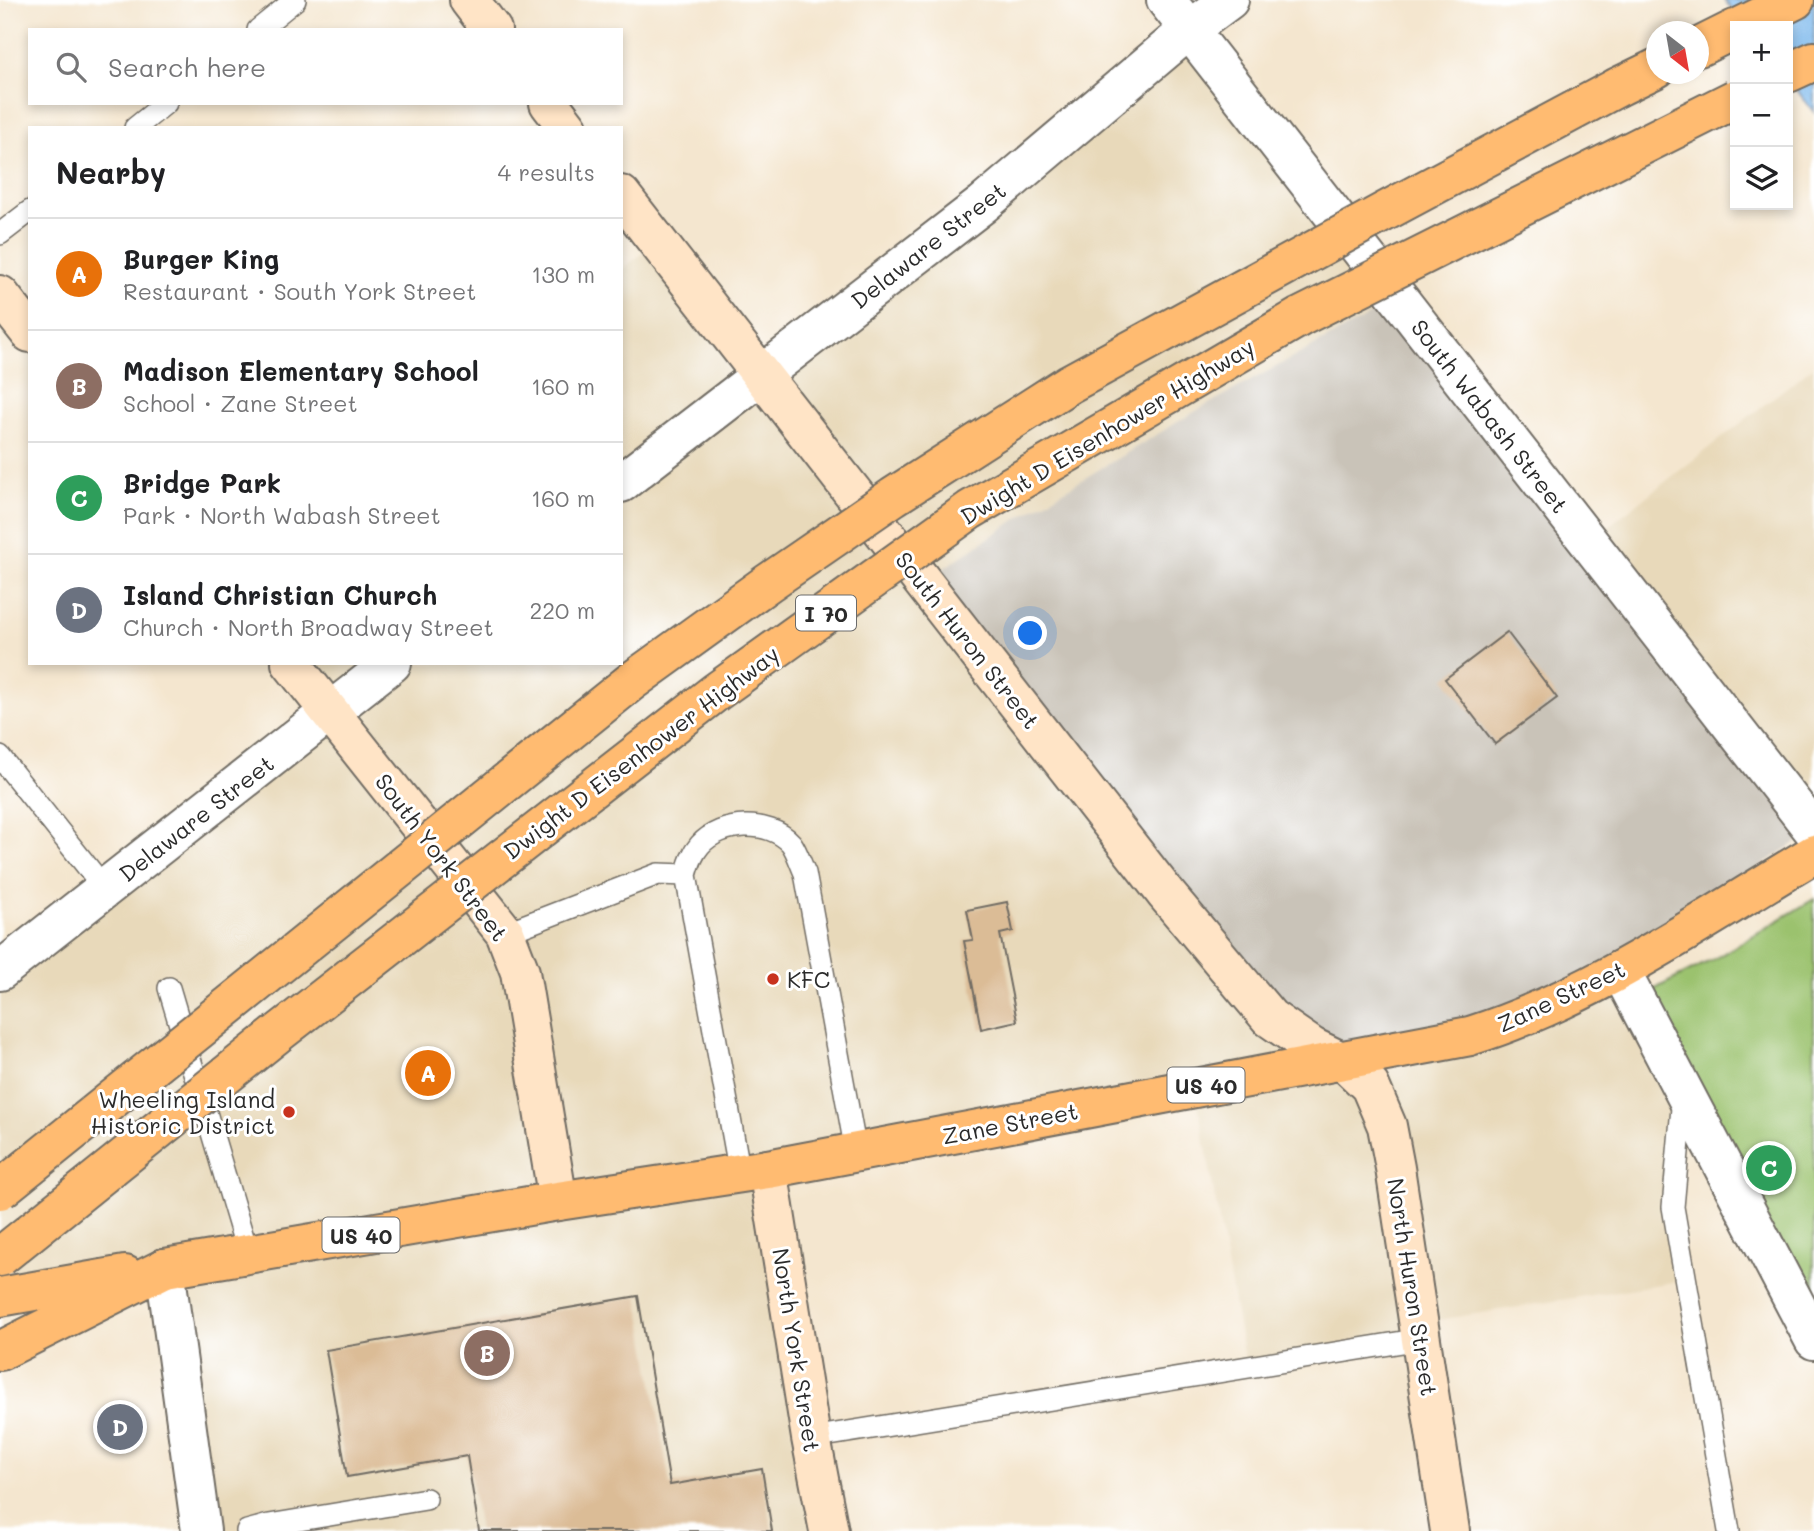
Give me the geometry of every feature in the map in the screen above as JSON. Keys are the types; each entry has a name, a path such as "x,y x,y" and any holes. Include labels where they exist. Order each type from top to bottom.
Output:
{"main road":[{"path":"1752,21 1795,0"},
{"path":"1709,42 1730,32"},
{"path":"1793,72 1814,61"},
{"name":"I 70","path":"0,1190 632,681 893,497 1069,384 1384,212 1646,74"},
{"name":"Dwight D Eisenhower Highway","path":"0,1256 281,1031 716,692 970,510 1300,317 1730,102"},
{"name":"Zane Street","path":"164,1268 558,1201 754,1171 1422,1046 1490,1029 1536,1013 1620,970 1814,854"},
{"name":"US 40","path":"0,1297 164,1268"},
{"name":"US 40","path":"0,1351 164,1268"}],"street":[{"path":"468,0 490,28"},
{"name":"South Wabash Street","path":"1166,0 1814,831"},
{"name":"Delaware Street","path":"623,481 982,204 1190,29 1229,0"},
{"path":"551,105 566,126"},
{"name":"South Huron Street","path":"623,198 1166,894 1255,1003 1289,1032 1339,1060"},
{"path":"0,295 28,330"},
{"name":"South York Street","path":"293,665 505,933 520,972 558,1201"},
{"name":"Delaware Street","path":"0,971 389,665"},
{"path":"1620,970 1814,1340"},
{"name":"North Huron Street","path":"1339,1060 1359,1073 1370,1086 1387,1126 1450,1531"},
{"name":"North York Street","path":"754,1171 829,1531"},
{"path":"164,1268 201,1531"}],"lane":[{"path":"260,28 295,0"},
{"path":"137,126 164,105"},
{"path":"0,234 28,213"},
{"path":"0,757 105,889"},
{"path":"754,1171 685,875 691,857 702,842 724,831 748,825 766,827 790,843 805,873 856,1152"},
{"path":"505,933 658,874 685,875"},
{"path":"169,988 248,1254"},
{"path":"1683,1091 1673,1207 1729,1531"},
{"path":"811,1438 1421,1339"},
{"path":"247,1531 426,1499"}],"shaded area":[{"path":"1190,29 1399,299 1196,411 1017,519 1620,970 1683,1091 1673,1207 1685,1280 1419,1323 1421,1339 1246,1368 1195,1087 768,1169 829,1531 201,1531 164,1268 0,1297 0,971 330,712 293,665 623,665 623,268 657,242 761,374"},
{"path":"1399,299 1814,831 1536,1013 1312,1047 923,582 1017,519 1196,411"},
{"path":"1814,366 1814,831 1588,542"}],"green space":[{"path":"1814,899 1814,1308 1635,999 1714,959"}],"water":[{"path":"1724,0 1814,0 1814,112 1793,85 1793,21 1741,21"}],"building":[{"path":"1507,632 1557,698 1495,744 1445,679"},
{"path":"1007,902 1013,931 1000,934 1017,1021 981,1029 964,941 973,940 967,910"},
{"path":"638,1296 670,1485 762,1469 772,1531 479,1531 467,1456 347,1477 326,1350"}],"place":[{"name":"KFC","path":"773,979"},
{"name":"Burger King","path":"428,1073"},
{"name":"Wheeling Island Historic District","path":"289,1112"},
{"name":"Bridge Park","path":"1769,1168"},
{"name":"Madison Elementary School","path":"487,1353"},
{"name":"Island Christian Church","path":"120,1427"}]}
